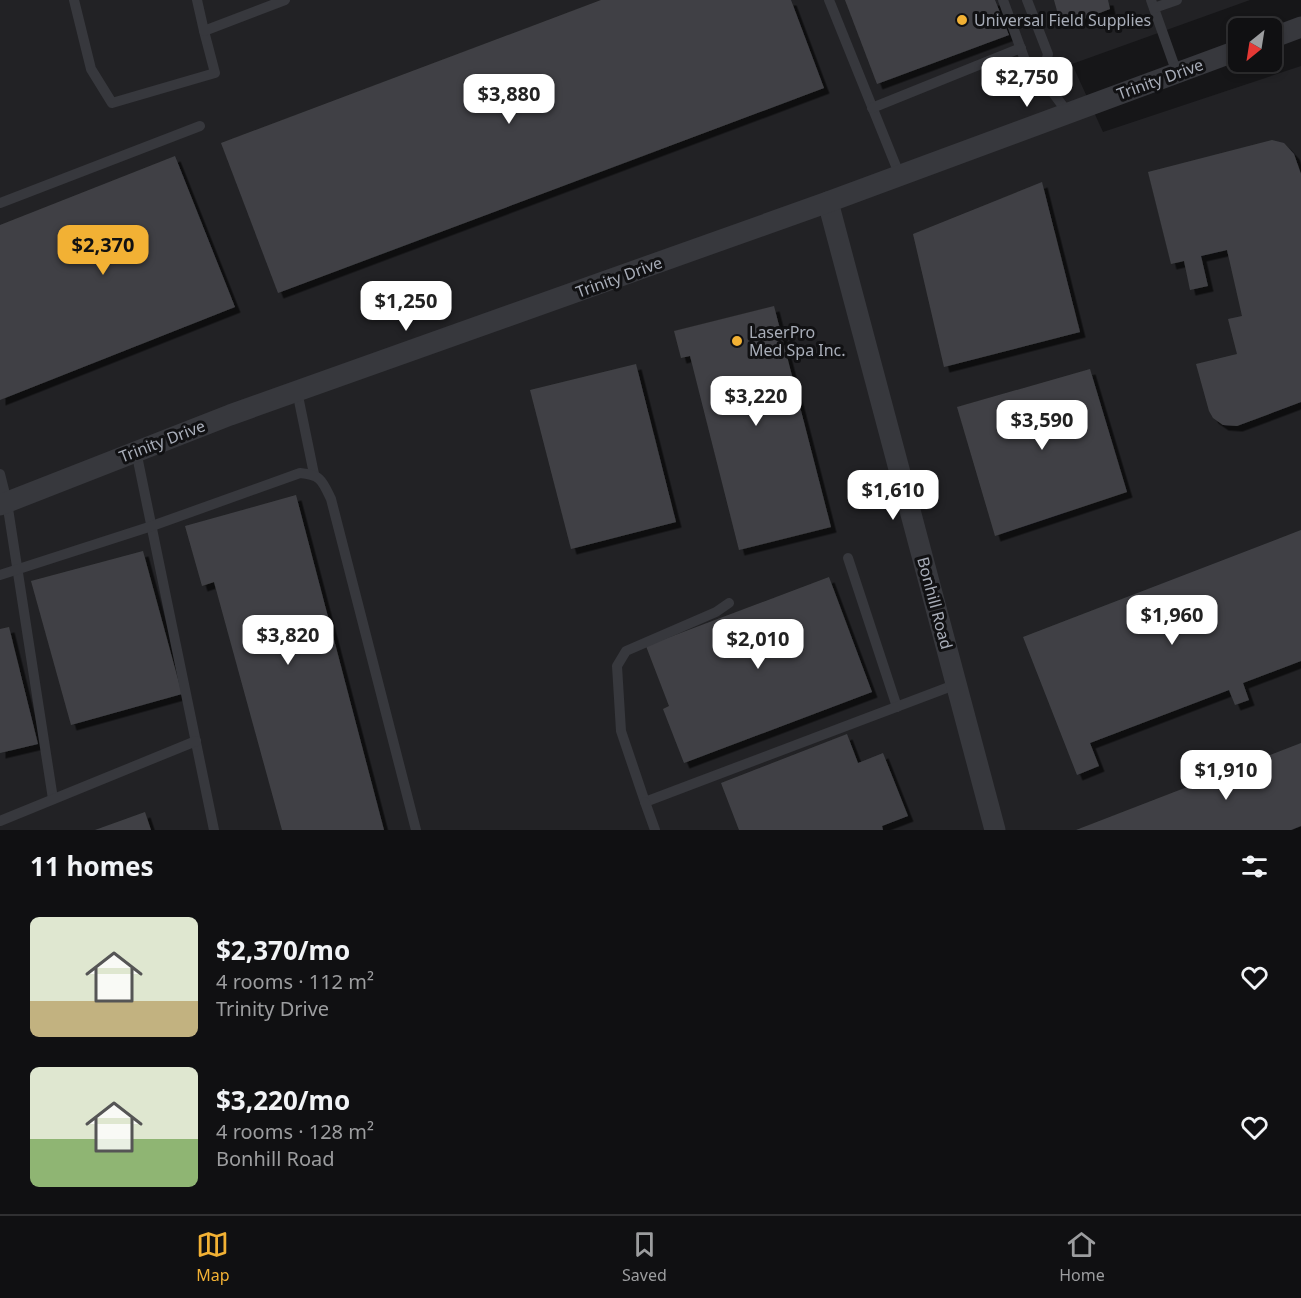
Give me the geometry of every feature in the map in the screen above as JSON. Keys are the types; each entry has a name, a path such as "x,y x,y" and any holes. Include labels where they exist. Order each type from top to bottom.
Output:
{"street":[{"path":"1282,34 1301,27"},
{"name":"Trinity Drive","path":"3,504 297,391 900,176 1228,54"},
{"name":"Bonhill Road","path":"828,202 995,830"}],"lane":[{"path":"74,0 91,69 112,103 215,73 197,0"},
{"path":"204,31 285,0"},
{"path":"829,0 900,176"},
{"path":"1003,0 1026,63 1042,78 1068,113"},
{"path":"1027,0 1047,54 1042,78"},
{"path":"1177,0 1153,4 1177,73"},
{"path":"872,108 1021,48"},
{"path":"0,203 200,126"},
{"path":"297,391 314,474"},
{"path":"136,452 214,830"},
{"path":"0,576 152,526 300,473 314,474 322,480 331,499 416,830"},
{"path":"0,474 3,504 17,570 53,799"},
{"path":"848,558 897,707"},
{"path":"655,830 621,731 617,666 626,651 716,612 729,603"},
{"path":"645,801 957,684"},
{"path":"0,821 196,741"}],"shaded area":[{"path":"0,0 1250,0 1072,64 1103,132 1301,66 1301,830 0,830"}],"building":[{"path":"601,0 791,0 824,88 278,293 221,143"},
{"path":"845,0 995,0 1009,35 877,84"},
{"path":"1054,0 1108,0 1110,9 1073,23 1059,18"},
{"path":"1272,140 1284,143 1294,154 1301,174 1301,402 1237,426 1223,425 1213,418 1209,411 1196,364 1237,354 1228,319 1242,316 1227,250 1201,256 1208,286 1190,290 1184,261 1171,264 1148,172"},
{"path":"175,156 235,307 0,400 0,225"},
{"path":"1042,182 1080,332 944,367 913,234"},
{"path":"774,306 831,527 739,550 690,356 681,358 674,331"},
{"path":"636,364 676,522 571,549 530,390"},
{"path":"1090,369 1127,492 995,536 957,407"},
{"path":"296,495 384,830 282,830 214,582 202,586 185,526"},
{"path":"1301,530 1301,661 1243,683 1249,700 1235,705 1229,690 1090,743 1099,766 1077,775 1023,637"},
{"path":"143,551 182,694 71,725 31,581"},
{"path":"829,577 872,692 684,763 663,709 669,706 646,646"},
{"path":"9,627 38,744 0,753 0,629"},
{"path":"847,734 858,763 883,753 908,816 882,826 883,830 739,830 721,783"},
{"path":"1301,743 1301,826 1291,830 1076,830"},
{"path":"145,812 151,830 95,830"}],"place":[{"name":"Universal Field Supplies","path":"962,20"},
{"name":"LaserPro Med Spa Inc.","path":"737,341"}]}
